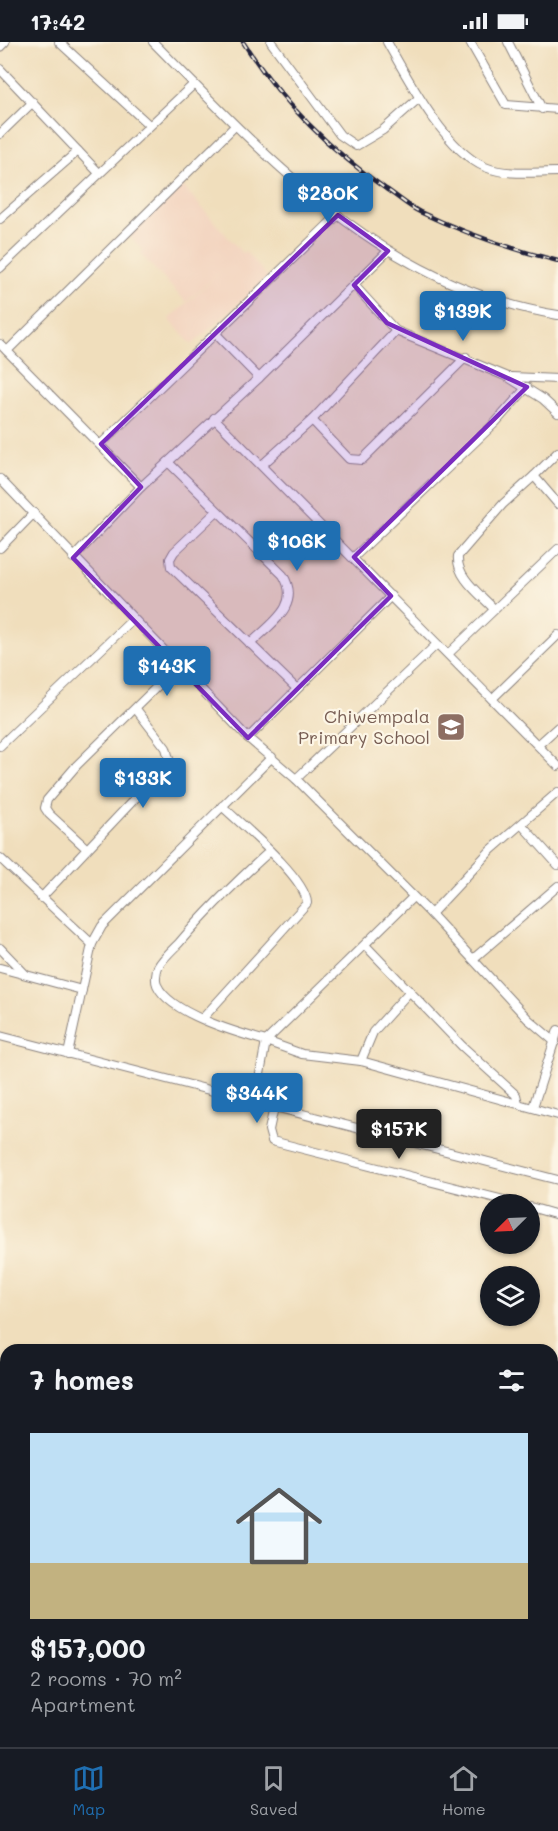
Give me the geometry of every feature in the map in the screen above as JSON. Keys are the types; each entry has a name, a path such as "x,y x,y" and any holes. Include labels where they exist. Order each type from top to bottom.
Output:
{"street":[{"path":"0,46 5,42"},
{"path":"59,42 148,125"},
{"path":"153,42 235,126 338,215 388,251 429,274 477,295 558,315"},
{"path":"271,42 340,135 356,146 383,130 419,98"},
{"path":"387,42 419,98 452,140 472,160 484,167 509,172 558,172"},
{"path":"470,42 507,105 558,109"},
{"path":"508,42 542,109"},
{"path":"0,69 99,173"},
{"path":"0,268 148,125 194,84"},
{"path":"0,135 33,102"},
{"path":"7,351 235,126"},
{"path":"0,219 78,151"},
{"path":"101,444 338,215"},
{"path":"73,558 141,487 259,378 388,251"},
{"path":"354,285 396,330 466,357 508,377 527,387 558,413"},
{"path":"262,465 312,420 396,330"},
{"path":"216,334 259,378"},
{"path":"0,344 141,487"},
{"path":"312,420 349,459 362,460 466,357"},
{"path":"508,377 558,379"},
{"path":"354,557 496,422 527,387"},
{"path":"214,418 354,557 558,766"},
{"path":"493,608 461,573 457,564 458,556 504,504 558,452"},
{"path":"168,462 216,512 283,575 291,592 284,610 250,644"},
{"path":"534,476 558,504"},
{"path":"0,479 34,513 73,558 248,738 296,780 431,914 528,1019 555,1042"},
{"path":"216,512 174,552 170,559 171,567 296,688"},
{"path":"0,548 34,513"},
{"path":"448,654 493,608 558,549"},
{"path":"248,738 391,596"},
{"path":"0,746 133,619"},
{"path":"492,699 558,635"},
{"path":"296,780 437,644"},
{"path":"86,848 49,813 45,808 47,800 77,765 178,666"},
{"path":"41,898 160,772 169,759 166,748 136,709"},
{"path":"538,745 558,727"},
{"path":"68,1054 92,944 102,926 272,757"},
{"path":"431,914 491,850 558,792"},
{"path":"204,1018 307,903 304,890 270,851 222,806"},
{"path":"522,825 558,865"},
{"path":"270,851 228,890 158,966 156,985 164,995 181,1009 239,1033 302,1054 361,1061 558,1115"},
{"path":"0,858 92,944"},
{"path":"473,959 558,886"},
{"path":"255,1102 266,1041 366,945 412,897"},
{"path":"366,945 462,1046 516,1095 518,1103"},
{"path":"0,948 25,975"},
{"path":"0,968 82,990"},
{"path":"361,1061 373,1032 410,991"},
{"path":"532,1107 558,1030"},
{"path":"0,1036 558,1180"},
{"path":"274,1107 269,1130 272,1141 480,1194"},
{"path":"540,1210 558,1215"}],"highlighted area":[{"path":"338,215 388,251 354,285 387,323 527,387 354,557 391,596 248,738 73,558 141,487 101,444"}],"shaded area":[{"path":"181,184 242,253 245,251 268,277 192,345 169,319 232,262 186,302 144,258 141,254 143,251 128,234"}],"railway":[{"path":"243,42 273,84 307,123 345,158 407,204 471,234 558,261"}],"place":[{"name":"Chiwempala Primary School","path":"451,727"}]}
